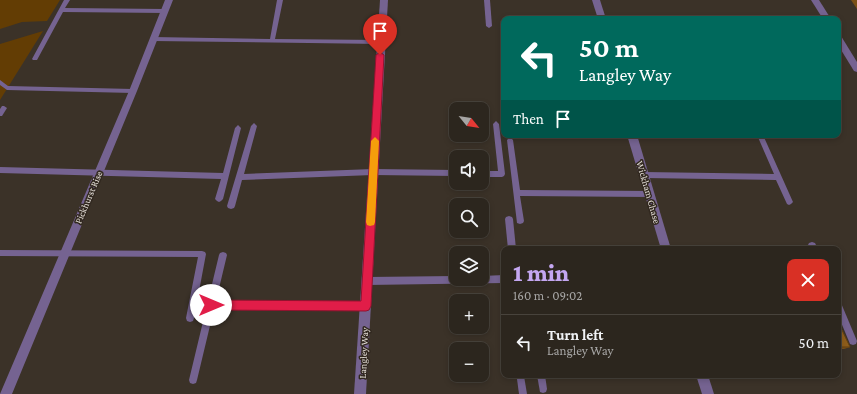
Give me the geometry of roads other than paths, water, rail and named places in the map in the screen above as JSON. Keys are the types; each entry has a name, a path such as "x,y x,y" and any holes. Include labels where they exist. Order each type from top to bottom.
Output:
{"street":[{"name":"Pickhurst Rise","path":"6,394 169,0"},
{"name":"Langley Way","path":"360,394 384,0"},
{"path":"596,0 601,16"},
{"path":"815,0 825,16"},
{"path":"841,43 857,69"},
{"name":"Wickham Chase","path":"633,138 665,246"},
{"path":"703,378 708,394"}],"lane":[{"path":"35,59 67,0"},
{"path":"272,41 280,0"},
{"path":"487,0 489,26"},
{"path":"62,10 165,11"},
{"path":"153,39 381,42"},
{"path":"0,82 7,88 133,90"},
{"path":"0,114 4,108"},
{"path":"489,174 502,174 496,124"},
{"path":"231,206 254,126"},
{"path":"219,199 238,128"},
{"path":"761,138 789,202"},
{"path":"510,140 520,221"},
{"path":"0,170 225,176"},
{"path":"239,177 373,172 449,173"},
{"path":"644,175 778,177"},
{"path":"517,193 650,194"},
{"path":"509,219 512,246"},
{"path":"0,253 202,254 190,318"},
{"path":"193,380 223,255"},
{"path":"367,281 501,279"},
{"path":"211,305 366,306"},
{"path":"841,313 853,341"},
{"path":"541,378 543,389"},
{"path":"521,379 523,394"}]}
